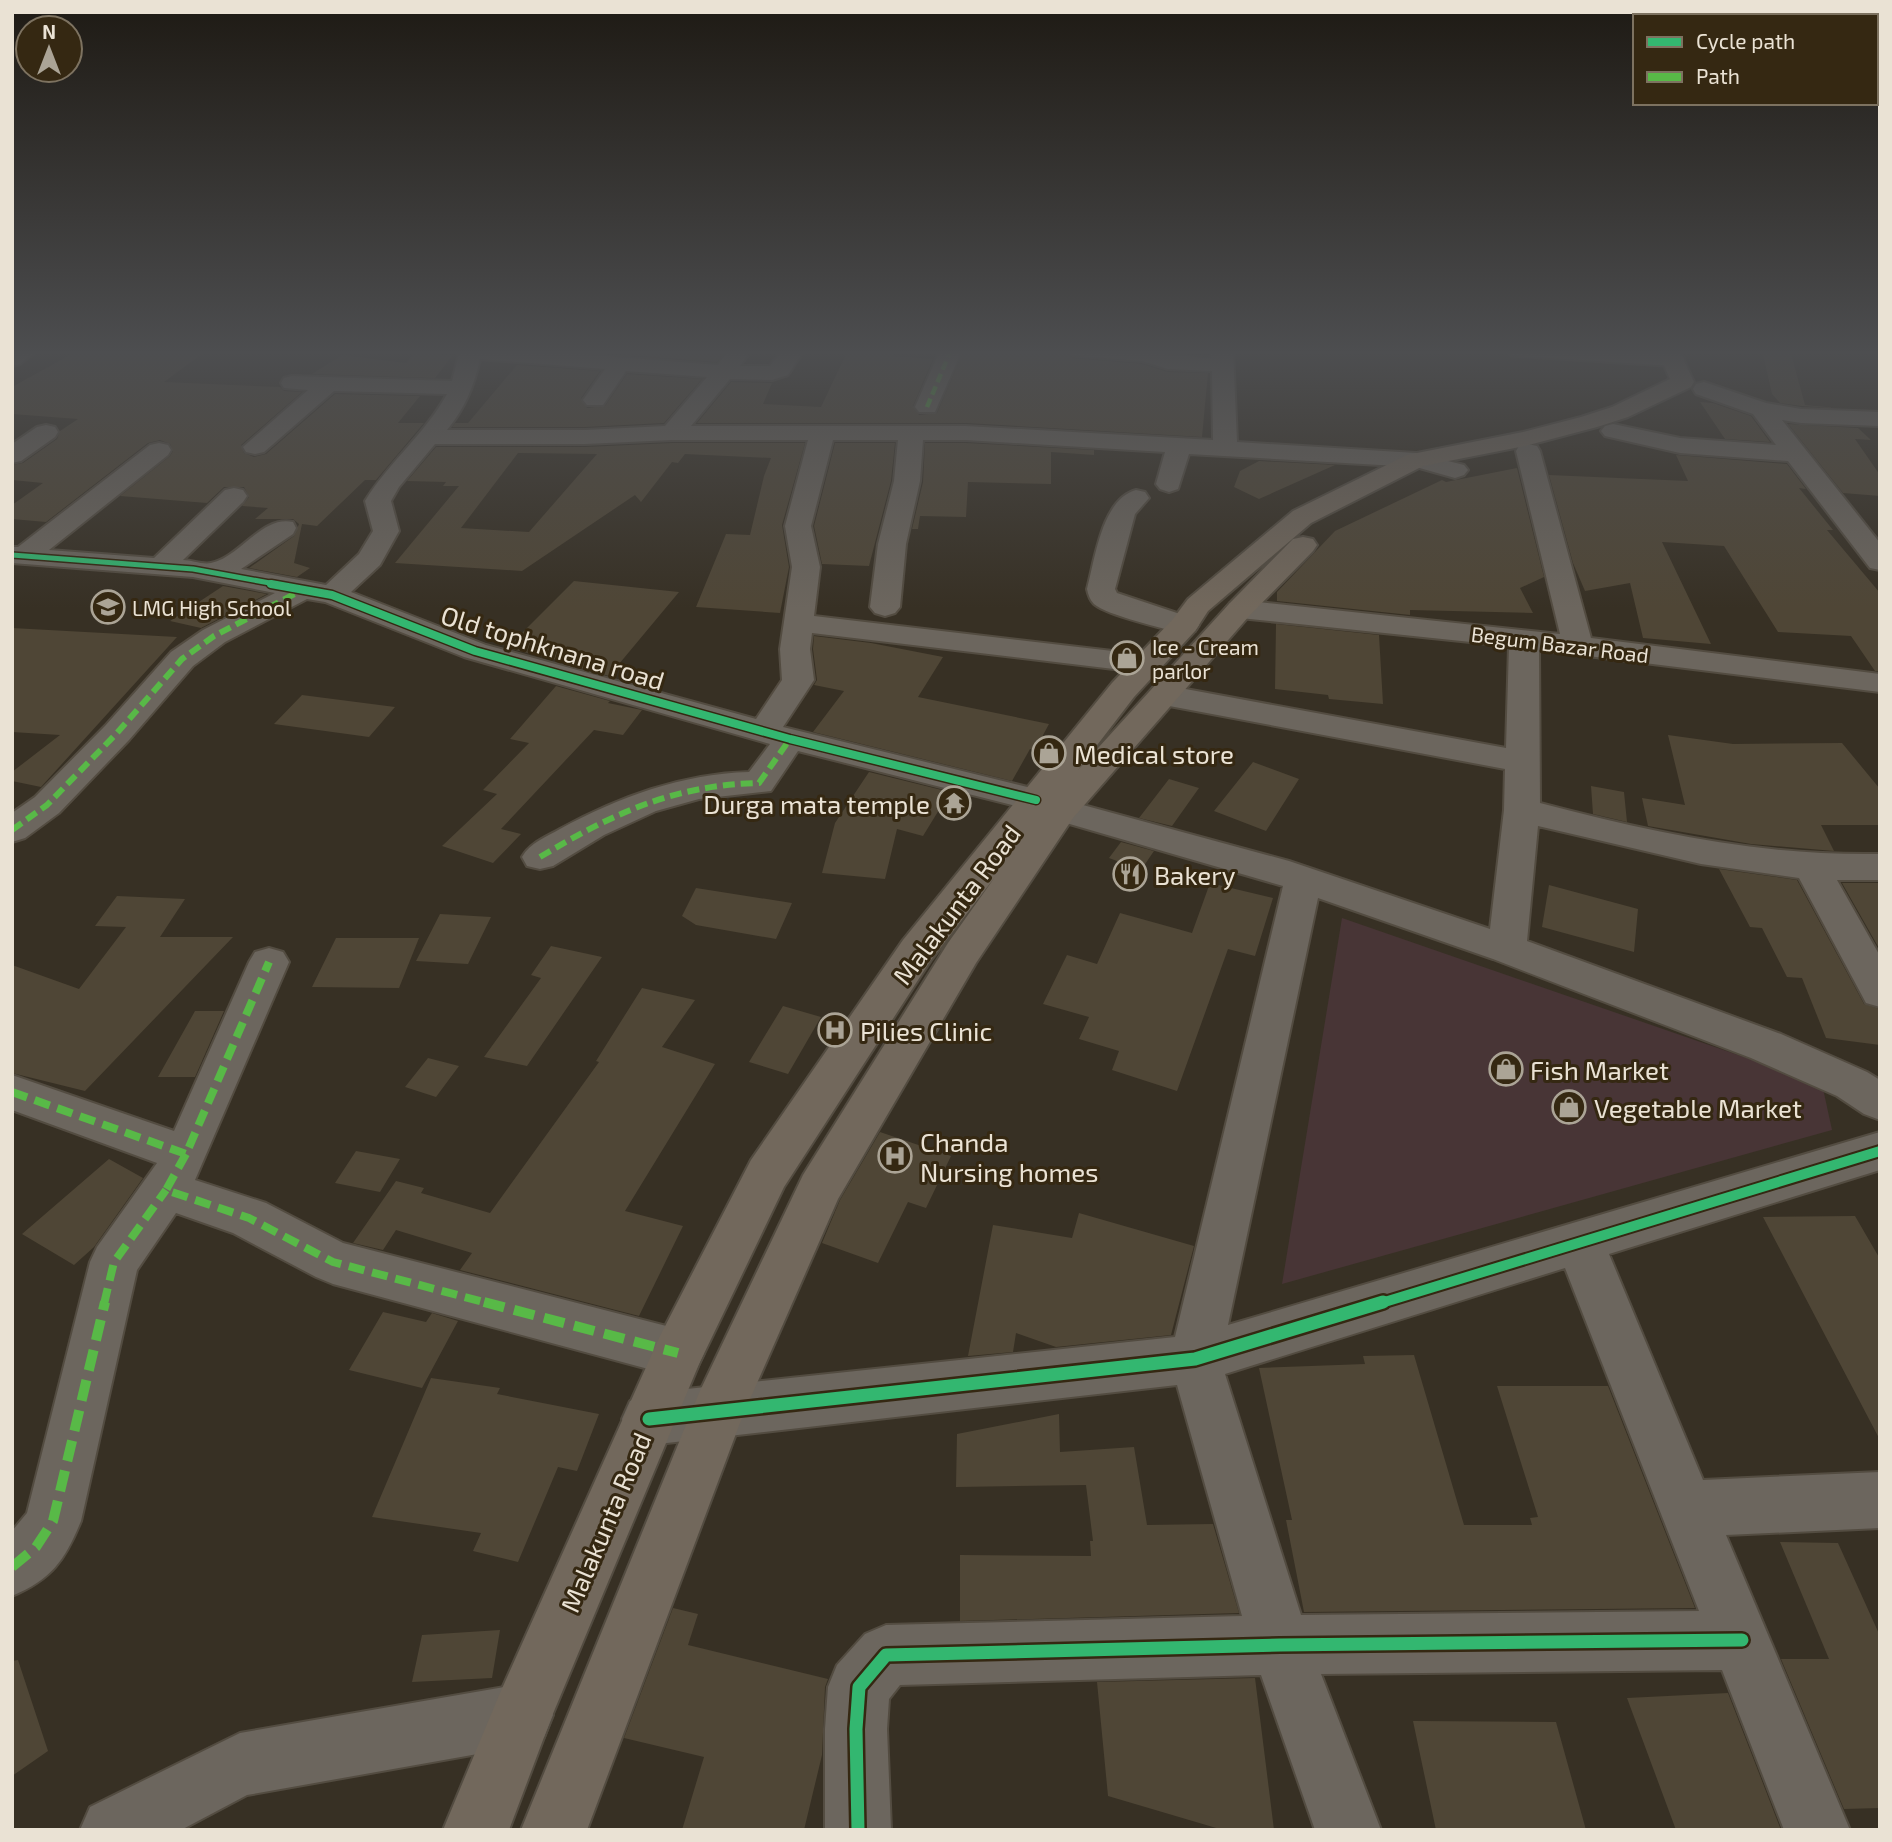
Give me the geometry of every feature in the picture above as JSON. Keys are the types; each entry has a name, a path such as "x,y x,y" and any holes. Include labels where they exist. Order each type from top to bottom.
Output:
{"main road":[{"name":"Malakunta Road","path":"476,1830 522,1714 678,1353 767,1174 917,950 1049,805 1123,690 1203,601 1302,517 1416,460 1542,436"},
{"path":"554,1830 718,1411 819,1189 1049,805 1164,695 1240,609 1302,546 1364,509 1439,474 1576,436"},
{"path":"1203,601 1240,609"}],"street":[{"path":"12,456 40,436"},
{"path":"255,447 268,436"},
{"path":"12,830 47,805 117,733 183,659 214,636 317,593 370,559 386,531 378,501 427,437 608,436"},
{"path":"540,856 595,823 667,793 724,782 759,783 798,680 795,649 806,567 798,526 821,436"},
{"path":"885,607 892,544 908,481 911,436"},
{"path":"1019,436 1226,446 1416,460 1455,470"},
{"path":"1226,436 1226,446"},
{"path":"1639,436 1645,442 1676,446 1796,454"},
{"path":"1782,436 1880,562"},
{"path":"1169,484 1180,445"},
{"path":"18,556 159,450"},
{"path":"1528,451 1578,645"},
{"path":"160,567 234,496"},
{"path":"1136,498 1122,512 1101,589 1106,600 1121,607 1161,616 1184,625"},
{"path":"1844,515 1880,519"},
{"path":"214,573 251,552 282,528"},
{"name":"Old tophknana road","path":"18,556 214,573 317,593 475,651 1049,805 1303,880 1507,949 1766,1046 1852,1084 1880,1102"},
{"name":"Begum Bazar Road","path":"1240,609 1578,645 1880,683"},
{"path":"800,622 1147,664"},
{"path":"1507,949 1522,810 1524,639"},
{"path":"1164,695 1523,762"},
{"path":"1522,810 1639,840 1721,855 1811,867 1880,867"},
{"path":"1811,867 1880,992"},
{"path":"1303,880 1195,1359 1280,1645 1348,1830"},
{"path":"12,1567 29,1556 46,1538 53,1521 114,1262 176,1172 269,962"},
{"path":"12,1092 176,1172 249,1218 333,1262 678,1353"},
{"path":"649,1419 1195,1359 1880,1151"},
{"path":"1579,1241 1690,1509 1817,1830"},
{"path":"1690,1509 1880,1500"},
{"path":"858,1830 856,1729 859,1686 886,1655 1280,1645 1742,1640"},
{"path":"113,1830 240,1765 522,1714"}],"shaded area":[{"name":"Vegetable Market","path":"1342,918 1822,1084 1832,1130 1282,1284"}],"building":[{"path":"58,436 251,436 241,445 244,453 254,457 266,454 287,436 413,436 376,480 365,480 317,526 302,524 294,563 310,568 297,577 249,568 294,536 299,524 293,519 255,519 268,508 242,506 249,497 244,487 224,487 207,503 120,496 170,456 173,451 170,444 160,440 148,443 46,522 12,519 12,505 43,483 12,480 12,465 23,463"},
{"path":"1723,436 1766,436 1770,442 1725,439"},
{"path":"1798,436 1867,436 1871,440 1855,439 1880,475 1880,496 1843,493"},
{"path":"672,443 805,443 782,525 789,567 780,613 696,607 726,534 750,535 771,458 685,454 678,463 672,462 641,502 635,495 522,571 395,563 459,486 443,486 446,482 407,481 436,447 585,447","holes":["518,453 597,454 529,532 461,528"]},
{"path":"835,443 895,443 891,481 869,566 822,564 814,526"},
{"path":"925,443 1094,450 1094,455 1051,452 1051,484 968,482 966,517 920,516 918,529 912,529 923,482"},
{"path":"1676,455 1787,464 1806,489 1799,488 1833,530 1827,530 1880,593 1880,671 1875,671 1851,636 1778,632 1724,546 1662,542 1711,644 1643,638 1630,583 1585,591 1573,563 1549,475 1688,481"},
{"path":"1259,461 1335,465 1259,499 1234,487 1240,471"},
{"path":"1517,468 1544,577 1520,588 1533,613 1410,610 1410,615 1277,601 1277,592 1335,531 1442,480 1446,482"},
{"path":"574,581 679,592 609,676 573,666 575,664 507,648"},
{"path":"223,586 267,594 201,628 170,621"},
{"path":"1276,624 1379,635 1383,704 1329,699 1328,695 1275,689"},
{"path":"12,628 177,637 41,787 12,781 12,772 60,735 12,732"},
{"path":"814,636 871,643 943,657 918,697 1049,724 1035,750 1030,749 1012,781 813,732 844,691 814,685 817,680"},
{"path":"556,686 610,701 608,703 642,710 623,735 594,730 501,829 521,834 493,863 442,846 497,794 483,790 529,743 510,739"},
{"path":"302,695 395,707 369,737 274,724"},
{"path":"1668,735 1733,744 1842,743 1880,789 1880,825 1821,825 1834,851 1751,844 1648,826 1642,798 1685,805"},
{"path":"1253,762 1299,779 1266,831 1214,811"},
{"path":"869,772 950,792 923,836 897,829 885,879 822,873 835,823"},
{"path":"1169,779 1199,788 1172,826 1139,818"},
{"path":"1591,786 1624,792 1627,822 1593,814"},
{"path":"1121,842 1154,851 1141,870 1109,858"},
{"path":"1719,869 1797,880 1864,1004 1880,1009 1880,1045 1826,1038 1802,978 1787,977 1762,928 1750,927"},
{"path":"1210,883 1273,898 1255,956 1228,949 1177,1091 1112,1070 1119,1051 1079,1039 1089,1017 1043,1004 1067,955 1097,964 1120,913 1192,933"},
{"path":"1842,883 1880,883 1880,950"},
{"path":"1549,885 1638,909 1634,952 1542,927"},
{"path":"696,888 792,903 776,939 696,925 682,916"},
{"path":"117,896 185,899 160,937 233,937 85,1091 12,1073 12,965 79,989 126,927 95,926"},
{"path":"440,914 491,917 468,964 416,961"},
{"path":"336,938 419,938 399,988 312,987"},
{"path":"551,946 602,957 527,1066 484,1057 541,978 531,975"},
{"path":"642,988 695,1000 662,1047 715,1064 625,1211 683,1226 639,1316 460,1270 472,1253 396,1230 383,1250 353,1243 396,1181 424,1188 421,1193 490,1213 599,1062 596,1061"},
{"path":"783,1006 821,1017 788,1074 749,1062"},
{"path":"195,1011 224,1011 195,1077 158,1077"},
{"path":"428,1058 459,1066 436,1097 405,1087"},
{"path":"880,1132 951,1156 926,1208 908,1202 878,1263 822,1243 840,1200"},
{"path":"356,1151 400,1159 380,1192 335,1183"},
{"path":"109,1159 143,1178 94,1247 74,1265 22,1234"},
{"path":"1079,1213 1194,1246 1171,1335 1056,1347 1016,1333 1013,1352 968,1356 993,1225 1072,1238"},
{"path":"1855,1216 1880,1259 1880,1440 1763,1217"},
{"path":"383,1312 426,1322 432,1313 458,1321 422,1388 349,1370"},
{"path":"1414,1355 1464,1525 1532,1525 1530,1518 1538,1517 1497,1386 1608,1386 1695,1608 1304,1612 1286,1520 1292,1520 1259,1368 1365,1364 1363,1356"},
{"path":"431,1378 500,1388 497,1394 599,1414 577,1471 558,1467 518,1562 473,1551 481,1533 372,1517"},
{"path":"1059,1414 1060,1452 1134,1447 1147,1525 1213,1524 1239,1613 960,1621 960,1555 1091,1556 1090,1541 1093,1541 1086,1485 956,1487 957,1434"},
{"path":"1780,1542 1838,1543 1880,1636 1880,1808 1844,1809 1781,1659 1829,1659"},
{"path":"673,1608 698,1614 688,1645 828,1679 825,1687 822,1755 804,1830 682,1830 704,1757 624,1738"},
{"path":"500,1630 492,1678 412,1682 422,1635"},
{"path":"18,1660 48,1751 12,1776 12,1661"},
{"path":"1255,1678 1274,1830 1223,1830 1108,1796 1097,1682"},
{"path":"1728,1693 1781,1830 1676,1830 1627,1698"},
{"path":"1413,1721 1556,1722 1586,1830 1436,1830"}],"marked path":[{"path":"12,830 47,805 117,733 182,659 214,636 302,590"},
{"path":"540,857 592,827 644,803 699,788 759,783 790,739"},
{"path":"12,1092 186,1154 269,962"},
{"path":"186,1154 166,1190 249,1218 333,1262 678,1353"},
{"path":"12,1567 36,1547 53,1521 114,1262 166,1190"}],"cycle path":[{"path":"12,555 193,569 332,595 475,651 790,739 1036,800"},
{"path":"649,1419 1195,1359 1880,1151"},
{"path":"858,1830 856,1729 859,1687 886,1655 1280,1645 1742,1640"}],"place":[{"name":"LMG High School","path":"108,607"},
{"name":"Ice - Cream parlor","path":"1127,658"},
{"name":"Medical store","path":"1049,753"},
{"name":"Durga mata temple","path":"954,803"},
{"name":"Bakery","path":"1130,874"},
{"name":"Pilies Clinic","path":"835,1030"},
{"name":"Fish Market","path":"1506,1069"},
{"name":"Vegetable Market","path":"1569,1107"},
{"name":"Chanda Nursing homes","path":"895,1156"}]}
